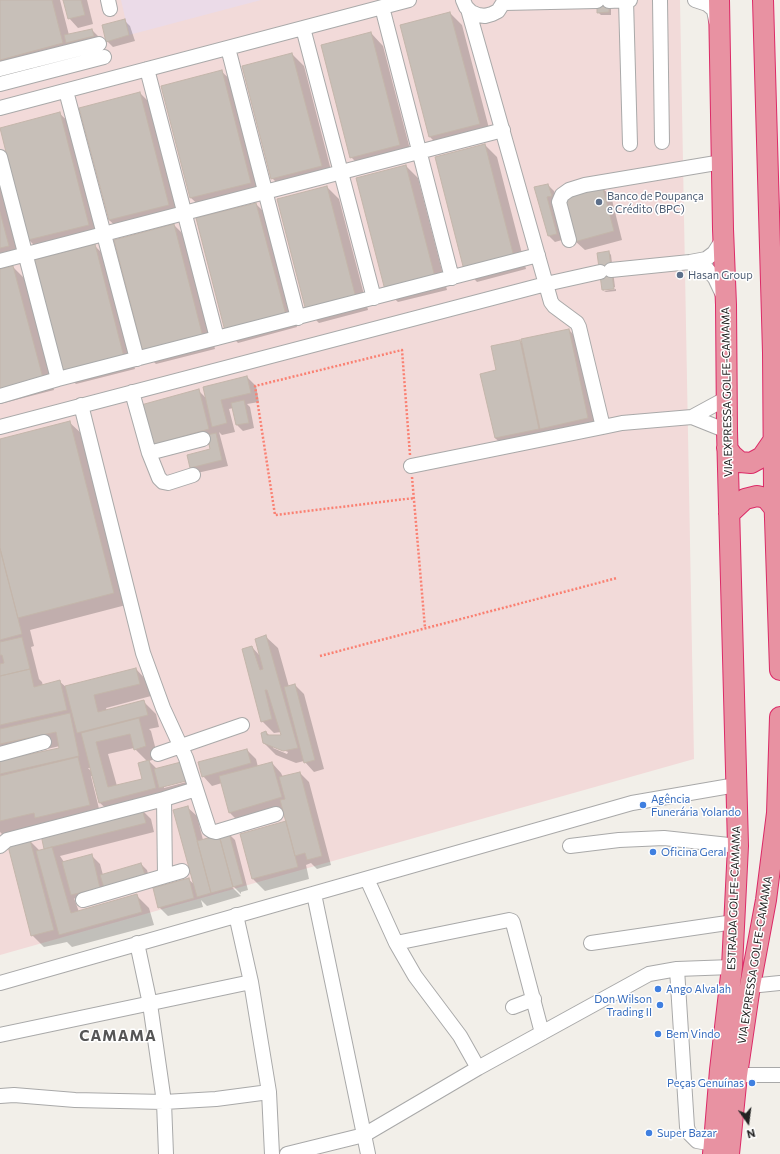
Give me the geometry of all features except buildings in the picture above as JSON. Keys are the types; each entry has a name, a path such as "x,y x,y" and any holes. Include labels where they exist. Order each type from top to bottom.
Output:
{"highway":[{"name":"VIA EXPRESSA GOLFE-CAMAMA","path":"719,0 723,229 726,305 727,439 736,785"},
{"path":"763,0 775,244 776,330 773,441 780,670"},
{"path":"727,439 740,462 751,463 762,457 773,441"},
{"path":"729,514 745,499 757,496 766,498 774,508"},
{"name":"VIA EXPRESSA GOLFE-CAMAMA","path":"719,1151 737,1075 750,986 766,900 778,807 780,718"},
{"name":"ESTRADA GOLFE-CAMAMA","path":"719,1151 720,1070 732,967 738,846 736,785"}],"street":[{"path":"0,108 409,0"},
{"path":"626,0 630,144"},
{"path":"466,5 478,15 485,16 498,11 505,1 630,0"},
{"path":"660,0 662,142"},
{"path":"695,0 707,4 714,10 720,48"},
{"path":"466,5 551,302 579,327 603,427"},
{"path":"382,7 452,278"},
{"path":"303,28 374,298"},
{"path":"228,48 298,318"},
{"path":"0,69 102,50 0,84"},
{"path":"147,69 217,338"},
{"path":"66,91 137,359"},
{"path":"0,262 503,130"},
{"path":"0,158 58,380"},
{"path":"569,240 559,202 562,195 569,190 585,185 722,162"},
{"path":"0,427 546,284 606,271 706,259 714,253 721,242 723,229"},
{"path":"0,396 538,255"},
{"path":"690,262 706,268 715,278 726,305"},
{"path":"132,392 149,453 159,478 163,482 168,483 193,475"},
{"path":"411,466 622,423 692,417 727,398"},
{"path":"81,405 143,653 163,708 186,758 209,828 216,832 276,814"},
{"path":"692,417 727,439"},
{"path":"149,453 203,439"},
{"path":"158,754 242,725"},
{"path":"0,754 44,742"},
{"path":"0,983 632,803 736,785"},
{"path":"0,846 7,840 164,800 196,789"},
{"path":"164,800 165,876"},
{"path":"570,846 619,840 664,838 738,846"},
{"path":"83,900 182,870"},
{"path":"367,879 396,943 415,976 460,1036 478,1068"},
{"path":"314,894 368,1154"},
{"path":"236,915 251,982 269,1092 272,1154"},
{"path":"396,943 509,920 512,921 542,1033"},
{"path":"591,943 734,922"},
{"path":"137,943 150,1004 164,1102 166,1154"},
{"path":"287,1154 364,1135 478,1068 649,974 677,969 732,967"},
{"path":"677,969 687,1127 689,1133 697,1141 719,1151"},
{"path":"0,1035 251,982"},
{"path":"750,986 780,983"},
{"path":"513,1007 534,999"},
{"path":"737,1075 780,1075"},
{"path":"0,1096 14,1095 75,1100 164,1102 216,1099 269,1092"}],"path":[{"path":"414,498 275,515 255,386 402,350 425,628"},
{"path":"320,656 617,578"}],"shaded area":[{"path":"0,0 680,0 694,759 0,955"},
{"path":"121,0 261,0 129,35"}],"place":[{"name":"Banco de Poupança e Crédito (BPC)","path":"599,202"},
{"name":"Hasan Group","path":"680,275"},
{"name":"Agência Funerária Yolando","path":"643,805"},
{"name":"Oficina Geral","path":"653,852"},
{"name":"Ango Alvalah","path":"658,989"},
{"name":"Don Wilson Trading II","path":"660,1005"},
{"name":"Bem Vindo","path":"658,1034"},
{"name":"Peças Genuínas","path":"752,1083"},
{"name":"Super Bazar","path":"649,1133"}],"district":[{"name":"CAMAMA","path":"118,1036"}]}
